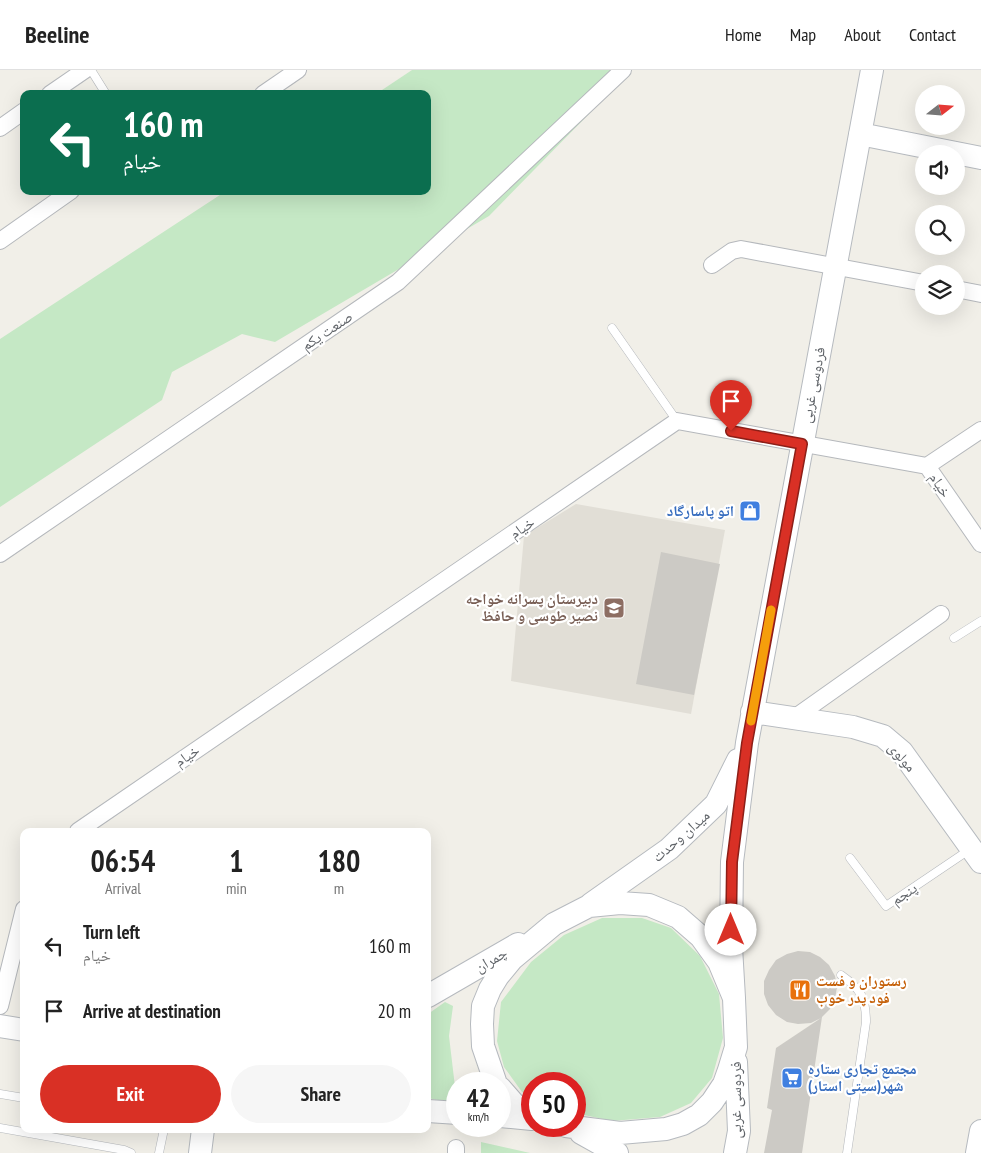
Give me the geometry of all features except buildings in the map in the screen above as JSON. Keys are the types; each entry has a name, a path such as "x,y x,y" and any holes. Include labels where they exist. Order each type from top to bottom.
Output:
{"main road":[{"name":"فردوسی غربی","path":"734,998 731,947 732,862 747,743 872,70"},
{"path":"860,134 981,158"},
{"name":"مولوی","path":"752,712 853,727 883,736 902,752 976,855"},
{"name":"میدان وحدت","path":"492,1072 483,1046 482,1024 484,1006 490,989 498,976 512,960 554,924 589,906 669,849 716,804 747,743"},
{"name":"میدان وحدت","path":"586,1129 620,1133 666,1130 683,1124 699,1115 712,1102 726,1077 736,1047 734,998 719,962 702,937 678,917 649,905 620,903 589,906"},
{"name":"چمران","path":"431,994 554,924"},
{"path":"0,1026 20,1029"},
{"name":"فردوسی غربی","path":"734,1153 739,1131 736,1047"},
{"path":"511,1101 521,1109"},
{"path":"431,1111 446,1112"},
{"path":"977,1153 981,1131"},
{"path":"200,1153 203,1133"},
{"path":"586,1136 617,1153"}],"street":[{"path":"56,90 85,70"},
{"path":"269,90 298,70"},
{"name":"صنعت یکم","path":"0,554 398,282 623,70"},
{"path":"0,128 20,115"},
{"path":"0,240 65,195"},
{"path":"712,265 732,251 741,248 915,281"},
{"path":"965,291 981,294"},
{"name":"خیام","path":"82,828 677,421 927,466 981,544"},
{"path":"927,466 981,430"},
{"path":"794,718 941,614"},
{"path":"0,1006 20,925"}],"lane":[{"path":"91,70 104,90"},
{"path":"612,328 677,421"},
{"path":"954,638 981,622"},
{"name":"پنجم","path":"850,858 886,906 976,855"},
{"path":"841,976 858,990 863,998 866,1009 866,1022 847,1153"},
{"path":"0,1094 20,1097"},
{"path":"0,1128 20,1132"},
{"path":"28,1133 124,1150 131,1153"},
{"path":"159,1153 163,1133"}],"shaded area":[{"name":"دبیرستان پسرانه خواجه نصیر طوسی و حافظ","path":"576,504 725,530 691,714 511,681 524,536"}],"green space":[{"path":"412,70 632,70 489,216 275,342 242,334 172,372 162,400 0,507 0,339 220,195 431,195 431,90 382,90"},
{"path":"602,918 642,918 671,928 700,956 719,994 723,1038 712,1078 691,1103 660,1117 612,1121 586,1115 586,1072 521,1072 521,1091 511,1077 511,1072 508,1072 504,1067 497,1041 501,1002 531,962 564,935"},
{"path":"445,1002 453,1006 449,1036 453,1072 446,1072 446,1102 431,1099 431,1012"},
{"path":"481,1142 530,1153 481,1153"}],"slow traffic":[{"path":"751,721 771,610"}],"place":[{"name":"اتو پاسارگاد","path":"750,511"},
{"name":"دبیرستان پسرانه خواجه نصیر طوسی و حافظ","path":"614,608"},
{"name":"رستوران و فست فود پدر خوب","path":"800,990"},
{"name":"مجتمع تجاری ستاره شهر(سیتی استار)","path":"792,1078"}],"route":[{"path":"731,431 802,444 747,743 732,862 731,930"}]}
